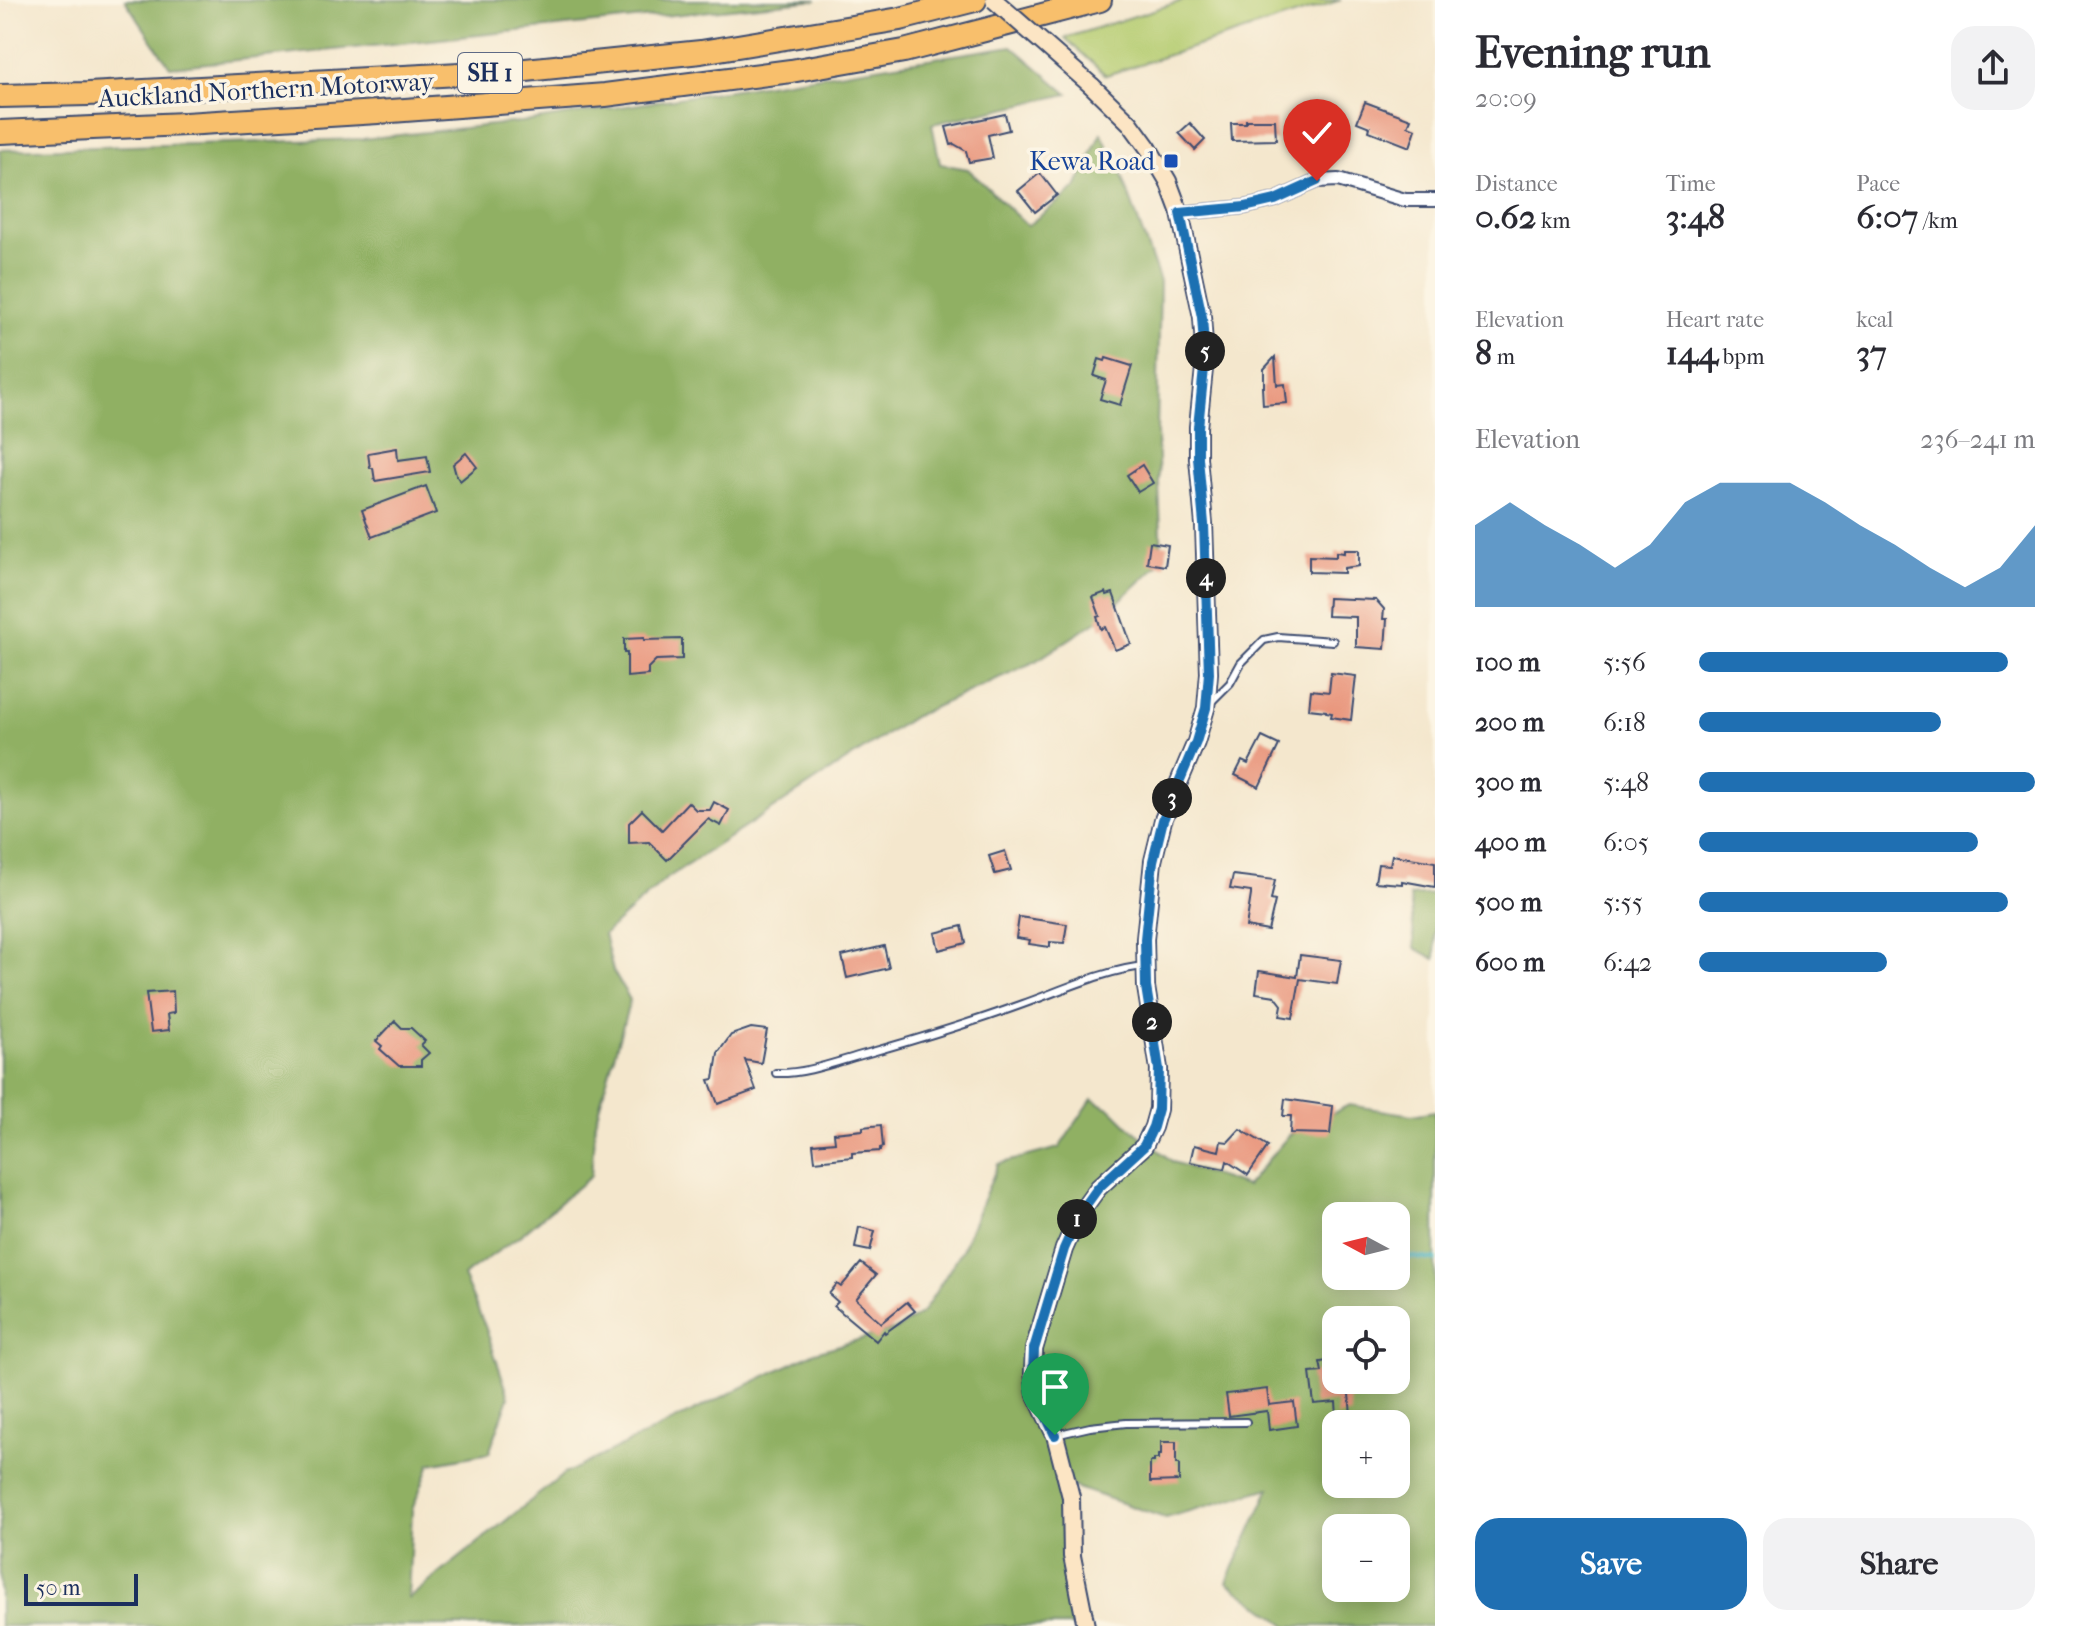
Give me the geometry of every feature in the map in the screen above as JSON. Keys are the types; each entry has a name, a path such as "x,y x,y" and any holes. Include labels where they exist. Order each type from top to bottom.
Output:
{"highway":[{"name":"Auckland Northern Motorway","path":"0,96 516,71 701,52 900,19 975,0"},
{"name":"Auckland Northern Motorway","path":"0,132 215,122 605,95 791,71 904,51 1100,0"}],"street":[{"path":"994,0 1130,123 1168,181 1180,213 1202,317 1205,359 1198,458 1204,524 1209,673 1206,708 1196,742 1163,820 1153,861 1148,903 1146,987 1158,1060 1158,1109 1144,1146 1098,1188 1080,1213 1064,1249 1034,1349 1036,1395 1055,1435 1071,1497 1072,1556 1086,1626"},
{"path":"1180,213 1245,207 1275,200 1317,181 1338,180 1405,200 1435,200"}],"lane":[{"path":"1206,708 1230,683 1241,663 1264,640 1278,637 1333,641"},
{"path":"776,1073 786,1074 818,1067 945,1031 1089,981 1145,966"},
{"path":"1055,1435 1126,1423 1246,1422"}],"green space":[{"path":"125,0 817,0 170,67"},
{"path":"1185,0 1341,0 1106,75 1065,38"},
{"path":"1012,46 1068,94 932,124 940,164 968,169 1027,226 1076,188 1101,133 1121,173 1160,282 1157,433 1162,561 1100,619 1036,661 913,717 666,879 604,934 613,971 630,1000 595,1122 591,1176 522,1234 463,1276 485,1326 509,1397 489,1453 430,1464 412,1510 408,1599 564,1474 815,1352 897,1329 923,1312 962,1250 998,1164 1059,1148 1092,1099 1111,1109 1173,1162 1246,1186 1289,1135 1349,1105 1412,1115 1435,1111 1435,1626 1288,1626 1227,1582 1270,1488 1165,1518 1057,1481 1071,1616 1077,1626 0,1626 0,150 362,139 530,121"},
{"path":"1435,894 1435,959 1415,948 1410,896"}],"building":[{"path":"1365,102 1411,119 1408,126 1416,129 1410,147 1369,131 1370,127 1357,122"},
{"path":"1005,114 1009,130 988,135 993,158 969,162 966,151 951,145 946,127"},
{"path":"1246,120 1275,120 1276,140 1232,141 1231,123 1246,123"},
{"path":"1190,123 1205,140 1195,150 1179,133"},
{"path":"1040,173 1057,195 1035,212 1018,191"},
{"path":"1275,357 1277,385 1285,384 1287,403 1263,405 1264,369"},
{"path":"1106,358 1132,366 1120,405 1100,399 1106,380 1094,376 1099,359 1105,361"},
{"path":"397,448 398,460 427,456 430,472 375,481 368,453"},
{"path":"466,453 477,467 460,481 453,464"},
{"path":"1142,465 1153,483 1138,492 1127,475"},
{"path":"426,486 436,513 372,537 362,510"},
{"path":"1150,542 1168,545 1165,566 1147,563"},
{"path":"1344,550 1359,550 1359,566 1344,568 1344,573 1309,572 1309,556 1336,557 1336,552 1344,553"},
{"path":"1106,592 1107,595 1113,593 1131,644 1115,650 1105,627 1101,629 1093,597"},
{"path":"1328,598 1376,600 1384,609 1383,619 1387,619 1385,649 1356,647 1356,617 1327,616"},
{"path":"624,639 682,639 682,659 656,660 648,668 648,675 627,677"},
{"path":"1331,673 1356,676 1351,720 1309,709 1311,690 1329,692"},
{"path":"1262,737 1279,745 1259,787 1235,775 1242,761 1248,764"},
{"path":"688,802 696,810 710,810 714,802 729,810 721,826 708,819 667,860 649,842 629,843 629,823 642,810 662,830"},
{"path":"1005,851 1011,870 995,874 989,856"},
{"path":"1392,855 1435,862 1435,887 1402,881 1402,884 1375,882 1378,864 1390,865"},
{"path":"1233,875 1275,880 1271,900 1275,901 1268,931 1246,927 1251,892 1230,889"},
{"path":"1019,917 1067,924 1064,943 1050,942 1050,947 1029,944 1030,940 1016,938"},
{"path":"962,926 966,943 939,950 935,933"},
{"path":"884,946 889,968 847,978 842,956"},
{"path":"1300,955 1341,960 1337,984 1300,979 1293,1018 1280,1016 1282,1005 1275,996 1256,993 1259,971 1297,977"},
{"path":"173,991 174,1013 167,1014 169,1030 151,1032 146,993"},
{"path":"395,1021 402,1028 411,1028 425,1041 421,1045 429,1053 421,1060 421,1066 399,1066 380,1049 382,1046 376,1041"},
{"path":"751,1028 767,1030 761,1063 745,1060 756,1090 718,1104 709,1080 714,1079 718,1053 731,1035"},
{"path":"1285,1099 1333,1106 1330,1134 1290,1133 1291,1116 1283,1116"},
{"path":"881,1125 883,1147 880,1151 815,1161 813,1144 835,1142 834,1133"},
{"path":"1240,1129 1268,1146 1248,1175 1227,1161 1225,1169 1190,1162 1194,1145 1219,1151 1221,1141 1228,1142"},
{"path":"859,1227 875,1231 870,1251 855,1248"},
{"path":"861,1263 876,1275 856,1299 864,1308 881,1323 907,1302 915,1311 884,1331 876,1341 834,1306 838,1302 829,1294 837,1284 841,1287"},
{"path":"1322,1372 1322,1394 1349,1394 1351,1410 1337,1410 1336,1402 1314,1404 1310,1373"},
{"path":"1267,1389 1269,1405 1294,1402 1297,1426 1269,1430 1267,1411 1229,1416 1226,1394"},
{"path":"1161,1442 1176,1442 1179,1481 1150,1482 1150,1462 1161,1455"}],"waterway":[{"path":"1410,1257 1435,1260"}],"place":[{"name":"Kewa Road","path":"1171,161"}],"route":[{"path":"1055,1435 1036,1395 1034,1349 1064,1249 1080,1213 1098,1188 1144,1146 1158,1109 1159,1069 1146,987 1145,939 1153,861 1163,820 1196,742 1206,708 1209,673 1204,524 1198,458 1205,359 1202,317 1180,213 1245,207 1275,200 1317,181"}]}
